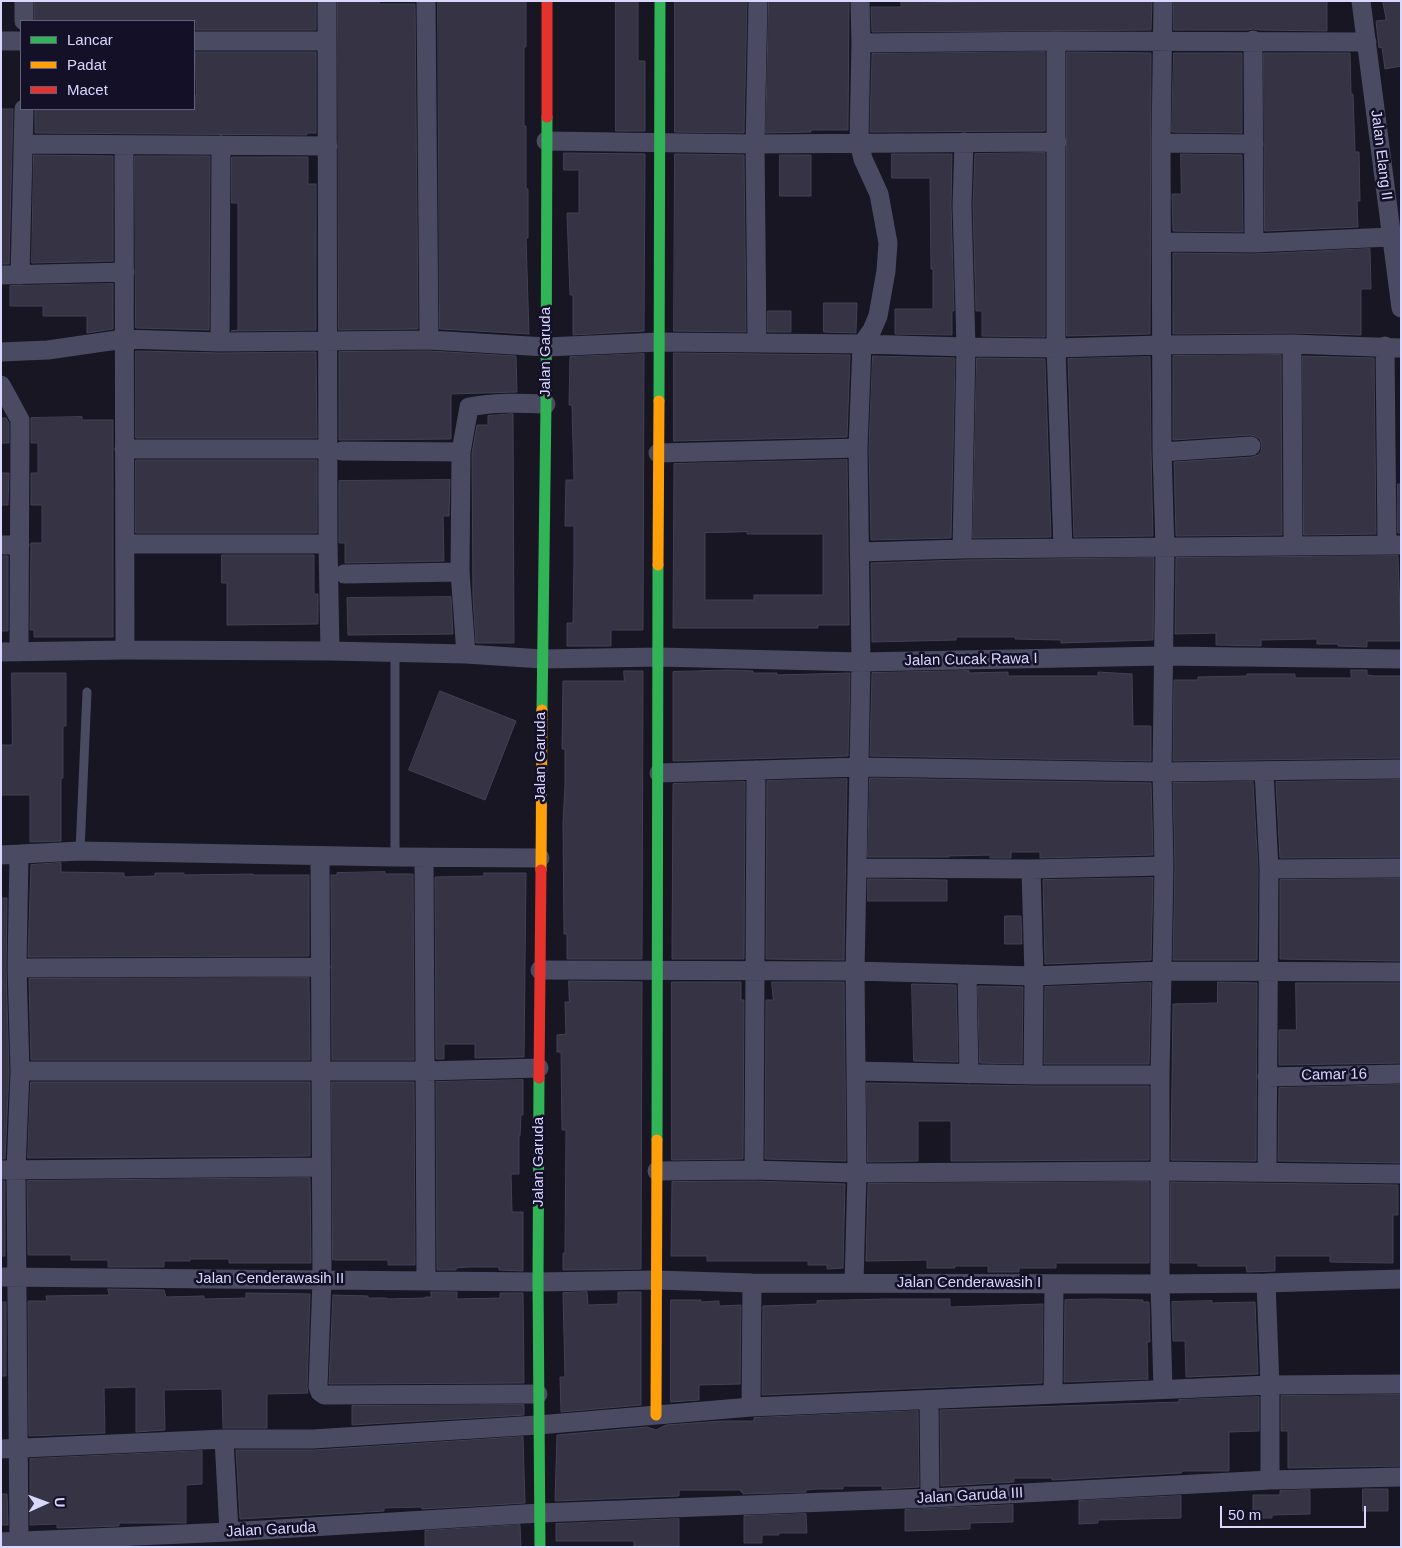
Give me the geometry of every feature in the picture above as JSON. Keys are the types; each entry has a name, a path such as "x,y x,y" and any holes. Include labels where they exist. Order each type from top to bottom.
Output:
{"street":[{"path":"24,1 24,20"},
{"path":"327,1 329,341 335,450 328,544 330,651"},
{"path":"426,1 429,340"},
{"name":"Jalan Garuda","path":"540,1547 538,1282 540,858 546,404 547,1"},
{"path":"656,1415 660,1"},
{"path":"757,343 755,144 758,1"},
{"path":"854,1283 857,1174 855,971 861,662 858,448 862,344 872,330 878,316 886,271 888,243 879,194 863,159 860,142 860,1"},
{"path":"1163,1389 1160,1284 1160,1075 1164,866 1162,772 1165,548 1162,452 1161,143 1164,1"},
{"name":"Jalan Elang II","path":"1360,1 1401,308"},
{"path":"861,43 1253,40 1366,42"},
{"path":"1253,40 1254,243"},
{"path":"1,41 20,41"},
{"path":"195,41 327,41"},
{"path":"1056,41 1056,348 1062,548"},
{"path":"24,110 24,144 11,275 125,272"},
{"path":"546,141 755,144 1057,142"},
{"path":"962,549 966,347 962,205 964,142"},
{"path":"1161,143 1254,144"},
{"path":"24,144 328,146"},
{"path":"124,145 125,650"},
{"path":"220,342 221,145"},
{"path":"1162,242 1254,243 1391,237"},
{"path":"1,352 48,350 124,339 220,342 429,340 546,347 659,342 1056,348 1162,344 1292,344 1393,347 1394,545 962,549 860,552"},
{"path":"1292,344 1293,545"},
{"path":"1,385 20,420 20,546 10,652"},
{"path":"466,654 460,572 461,452 469,407 528,403 546,404"},
{"path":"1162,452 1251,446"},
{"path":"658,453 858,448"},
{"path":"124,449 461,452"},
{"path":"125,544 328,544"},
{"path":"1,545 20,546"},
{"path":"344,574 460,572"},
{"name":"Jalan Cucak Rawa I","path":"10,652 125,650 330,651 466,654 542,659 659,657 861,662 1163,656 1401,659"},
{"path":"659,773 859,767 1162,772 1401,769"},
{"path":"754,1170 756,770"},
{"path":"1264,771 1269,869 1267,1172"},
{"path":"10,1542 8,1170 20,1070 17,968 10,855 80,851 540,858"},
{"path":"320,856 322,1280 318,1387 322,1394 538,1394"},
{"path":"424,857 426,1281"},
{"path":"857,868 1031,869 1164,866"},
{"path":"1269,869 1401,868"},
{"path":"1031,869 1034,976 1033,1075"},
{"path":"17,968 321,967"},
{"path":"540,970 855,971 1034,976 1162,971 1401,972"},
{"path":"967,974 969,1074"},
{"path":"20,1070 425,1071 539,1068"},
{"path":"856,1071 1033,1075 1160,1075"},
{"name":"Camar 16","path":"1267,1077 1401,1074"},
{"path":"8,1170 321,1167"},
{"path":"657,1171 754,1170 857,1174 1161,1171 1401,1174"},
{"name":"Jalan Cenderawasih II","path":"8,1277 538,1282"},
{"name":"Jalan Cenderawasih I","path":"538,1282 656,1280 752,1283 1160,1284 1401,1279"},
{"path":"751,1406 752,1283"},
{"path":"1266,1283 1270,1385 1270,1480"},
{"path":"1053,1394 1054,1284"},
{"path":"9,1449 224,1439 313,1439 538,1425 751,1406 1270,1385 1401,1384"},
{"path":"929,1400 930,1498"},
{"path":"224,1439 229,1532"},
{"name":"Jalan Garuda III","path":"540,1513 930,1498 1270,1480 1401,1477"},
{"name":"Jalan Garuda","path":"10,1542 229,1532 540,1513"}],"lane":[{"path":"395,653 395,857"},
{"path":"80,851 87,692"}],"building":[{"path":"35,1 316,1 316,30 196,30 195,20 35,20"},
{"path":"338,1 379,1 379,4 415,4 418,329 339,330"},
{"path":"438,1 526,1 524,126 526,126 526,189 528,189 528,238 526,238 529,334 440,329"},
{"path":"616,1 638,1 638,61 645,61 645,131 616,131"},
{"path":"675,1 747,1 744,133 675,132"},
{"path":"769,1 849,1 848,130 766,133"},
{"path":"901,1 924,1 924,3 1152,1 1151,30 872,32 871,7 901,7"},
{"path":"1174,1 1327,1 1327,31 1253,29 1174,30"},
{"path":"1383,1 1401,1 1401,66 1385,69 1382,47 1379,48 1376,21 1386,20"},
{"path":"196,52 316,52 316,133 307,133 307,135 35,133 35,110 195,110"},
{"path":"1045,52 1045,131 870,132 872,54"},
{"path":"1067,52 1151,53 1150,334 1067,336"},
{"path":"1174,53 1242,53 1242,133 1172,132"},
{"path":"1264,53 1350,53 1355,152 1359,152 1360,201 1357,201 1358,227 1265,231"},
{"path":"1,109 13,109 9,264 1,264"},
{"path":"564,153 645,154 644,331 573,335 573,295 570,295 567,213 579,213 579,170 564,170"},
{"path":"1045,153 1045,337 982,336 982,311 976,311 973,205 975,154"},
{"path":"675,154 744,155 746,332 674,331"},
{"path":"892,154 952,154 951,205 954,311 952,311 952,335 895,334 895,309 933,309 933,269 931,269 930,178 892,178"},
{"path":"1181,154 1242,155 1243,232 1173,231 1172,194 1181,194"},
{"path":"34,155 113,156 113,261 32,263"},
{"path":"780,155 811,155 811,196 780,196"},
{"path":"135,156 210,156 209,330 136,328"},
{"path":"232,157 308,157 308,184 316,184 316,330 231,331 238,330 238,203 232,203"},
{"path":"1370,249 1371,289 1361,289 1361,335 1292,333 1173,334 1173,253 1254,254"},
{"path":"113,284 113,329 87,333 87,316 43,316 43,306 10,306 10,286"},
{"path":"824,303 857,303 856,333 824,332"},
{"path":"768,311 791,311 791,332 768,332"},
{"path":"136,351 220,353 316,352 317,438 136,438"},
{"path":"429,351 516,356 517,392 451,394 451,439 339,440 339,352"},
{"path":"674,353 850,355 847,437 674,441"},
{"path":"644,354 643,630 611,630 611,646 567,646 567,623 573,623 574,561 574,526 565,526 566,480 574,480 572,405 569,405 570,357"},
{"path":"1281,355 1282,535 1176,536 1174,462 1252,457 1258,455 1262,446 1260,439 1250,435 1173,440 1173,356"},
{"path":"873,356 955,358 951,538 871,540 869,448"},
{"path":"1303,356 1374,358 1376,534 1304,535"},
{"path":"1150,357 1153,536 1074,537 1068,359"},
{"path":"977,358 1045,359 1051,537 973,538"},
{"path":"513,414 514,643 476,643 473,597 472,453 477,425 488,425 488,416"},
{"path":"82,417 82,420 113,420 113,637 34,637 34,630 30,630 31,543 42,543 42,505 31,505 31,473 38,473 38,443 31,443 31,418"},
{"path":"1,418 6,418 9,423 9,443 1,443"},
{"path":"136,460 317,460 317,533 136,533"},
{"path":"847,460 849,625 818,625 818,628 673,628 674,464","holes":["747,532 747,534 823,534 823,595 754,595 754,600 705,600 705,533"]},
{"path":"1,473 9,473 8,505 1,505"},
{"path":"450,480 449,516 443,516 444,561 345,563 345,543 339,543 339,481"},
{"path":"1398,484 1401,484 1401,533 1398,533"},
{"path":"222,555 314,555 314,594 318,594 318,624 227,625 227,583 222,583"},
{"path":"1,556 8,556 8,631 1,631"},
{"path":"1398,556 1401,641 1367,641 1367,647 1317,644 1317,639 1261,640 1261,646 1216,645 1216,633 1175,634 1176,558"},
{"path":"1154,558 1153,640 1061,643 1061,640 1015,639 1015,637 956,637 956,640 872,642 871,563"},
{"path":"451,597 453,634 348,635 347,598"},
{"path":"727,670 777,673 777,675 850,673 848,756 673,761 673,672"},
{"path":"1351,670 1367,670 1367,675 1375,676 1401,676 1401,758 1173,761 1174,680 1198,680 1198,677 1247,676 1247,674 1295,674 1295,678 1351,678"},
{"path":"624,671 643,671 642,959 567,959 567,934 564,934 563,822 565,749 562,749 563,681 624,681"},
{"path":"969,671 969,673 1008,672 1008,676 1098,676 1098,672 1132,674 1133,726 1151,726 1151,761 870,756 872,673"},
{"path":"12,673 66,673 66,726 63,726 63,778 61,778 61,841 30,842 30,795 1,795 1,745 12,745"},
{"path":"440,691 516,721 485,800 409,770"},
{"path":"870,778 1151,783 1153,855 1040,858 1040,852 1011,852 1011,858 990,858 990,855 868,857"},
{"path":"847,779 844,960 766,959 767,781"},
{"path":"1401,780 1401,857 1280,858 1276,782"},
{"path":"745,782 744,959 672,959 673,784"},
{"path":"1253,782 1258,869 1257,960 1173,960 1175,866 1173,783"},
{"path":"61,863 61,872 124,873 124,877 155,876 155,873 184,873 184,875 309,875 309,956 28,957 31,865"},
{"path":"385,872 385,874 413,874 414,1060 332,1060 331,875 337,875 337,873"},
{"path":"484,873 526,873 524,1057 475,1058 475,1044 444,1044 444,1059 436,1059 435,877 484,876"},
{"path":"1153,878 1151,960 1045,964 1043,880"},
{"path":"868,879 947,880 947,901 868,901"},
{"path":"1401,879 1401,961 1280,959 1280,880"},
{"path":"1,898 7,898 6,968 9,1071 5,1159 1,1159"},
{"path":"1005,916 1021,916 1022,944 1005,944"},
{"path":"309,978 310,1060 31,1060 29,979"},
{"path":"569,981 642,982 641,1269 563,1270 563,1253 565,1253 566,1130 562,1130 561,1052 557,1052 557,1035 566,1034 565,1002 569,1002"},
{"path":"672,982 741,982 741,1000 744,1000 743,1159 672,1160"},
{"path":"772,982 844,982 846,1161 765,1159 766,1000 773,1000"},
{"path":"1218,982 1257,983 1256,1161 1171,1160 1173,1004 1217,1003"},
{"path":"1151,983 1149,1064 1044,1064 1045,987"},
{"path":"1296,983 1401,983 1401,1063 1279,1065 1279,1030 1296,1030"},
{"path":"912,984 956,985 958,1062 914,1061"},
{"path":"978,986 1023,987 1022,1064 980,1063"},
{"path":"523,1080 523,1115 521,1115 519,1136 519,1174 511,1174 512,1212 523,1212 523,1271 499,1270 499,1267 437,1270 436,1082"},
{"path":"31,1082 310,1082 310,1156 28,1158"},
{"path":"332,1082 414,1082 415,1265 388,1265 388,1260 333,1260"},
{"path":"867,1083 1149,1086 1149,1160 951,1161 951,1121 918,1121 918,1161 868,1162"},
{"path":"1401,1085 1401,1163 1278,1161 1279,1088"},
{"path":"310,1178 311,1263 229,1263 229,1259 190,1259 190,1261 164,1261 164,1267 108,1267 108,1260 71,1260 71,1255 28,1255 27,1181"},
{"path":"1,1181 5,1181 5,1256 1,1256"},
{"path":"754,1181 845,1184 843,1268 827,1269 827,1265 808,1265 808,1261 707,1261 707,1256 671,1256 672,1182"},
{"path":"1149,1182 1149,1263 1056,1263 1056,1268 1019,1268 1019,1272 988,1272 988,1266 927,1268 927,1260 866,1261 868,1184"},
{"path":"1171,1182 1398,1185 1398,1215 1393,1215 1393,1263 1330,1262 1330,1256 1275,1256 1275,1271 1247,1272 1246,1266 1198,1266 1198,1263 1171,1263"},
{"path":"108,1289 164,1290 166,1297 204,1296 204,1299 246,1298 246,1293 310,1294 308,1393 267,1394 267,1428 223,1428 222,1389 164,1390 165,1430 136,1432 136,1387 104,1388 105,1433 29,1436 28,1301 47,1301 46,1296 109,1295"},
{"path":"431,1292 457,1292 457,1299 500,1298 500,1293 523,1293 524,1383 329,1384 333,1295 368,1296 368,1298 387,1299 425,1298 431,1297"},
{"path":"587,1292 588,1305 618,1304 618,1292 641,1292 641,1405 561,1412 560,1377 565,1377 563,1293"},
{"path":"950,1299 950,1307 1043,1304 1042,1383 762,1395 763,1306 817,1304 817,1301"},
{"path":"671,1300 719,1301 719,1306 741,1305 740,1384 699,1385 699,1400 671,1402"},
{"path":"1065,1300 1143,1300 1143,1302 1149,1302 1150,1342 1147,1342 1148,1379 1064,1382"},
{"path":"1212,1301 1212,1303 1255,1302 1258,1374 1186,1377 1185,1341 1173,1341 1172,1302"},
{"path":"1,1302 6,1302 6,1376 1,1376"},
{"path":"1401,1395 1401,1466 1288,1468 1288,1431 1281,1431 1281,1396"},
{"path":"1259,1397 1259,1431 1229,1432 1229,1471 1183,1471 1181,1473 1052,1480 1052,1478 1014,1478 1014,1482 941,1486 940,1410 1179,1402 1179,1400"},
{"path":"524,1405 524,1415 352,1425 352,1406"},
{"path":"918,1411 919,1487 882,1489 882,1486 843,1486 843,1489 816,1489 806,1490 806,1492 743,1494 741,1490 679,1490 679,1496 555,1501 557,1435 647,1427 656,1430 666,1425 754,1421 754,1418"},
{"path":"523,1437 525,1503 422,1509 422,1507 384,1508 384,1511 240,1519 236,1450 314,1450"},
{"path":"202,1451 202,1484 186,1485 186,1523 119,1523 119,1526 57,1528 57,1524 30,1525 30,1459"},
{"path":"1363,1489 1388,1489 1388,1511 1363,1511"},
{"path":"1310,1490 1310,1514 1272,1515 1272,1518 1253,1518 1253,1495 1280,1495 1280,1491"},
{"path":"1,1494 7,1494 8,1525 1,1525"},
{"path":"1181,1496 1181,1518 1098,1520 1098,1523 1079,1524 1079,1501"},
{"path":"1013,1505 1013,1522 970,1523 970,1529 905,1531 905,1510"},
{"path":"806,1514 807,1533 762,1535 762,1543 744,1543 744,1516"},
{"path":"679,1519 679,1546 634,1546 634,1541 556,1541 556,1524"},
{"path":"520,1525 521,1547 425,1547 425,1531"}],"traffic: fast":[{"path":"659,401 660,1"},
{"path":"542,710 547,117"},
{"path":"657,1140 658,565"},
{"path":"539,1078 540,1547"}],"traffic: slow":[{"path":"658,565 659,401"},
{"path":"541,870 542,710"},
{"path":"656,1415 657,1140"}],"traffic: jam":[{"path":"547,1 547,117"},
{"path":"539,1078 541,870"}]}
